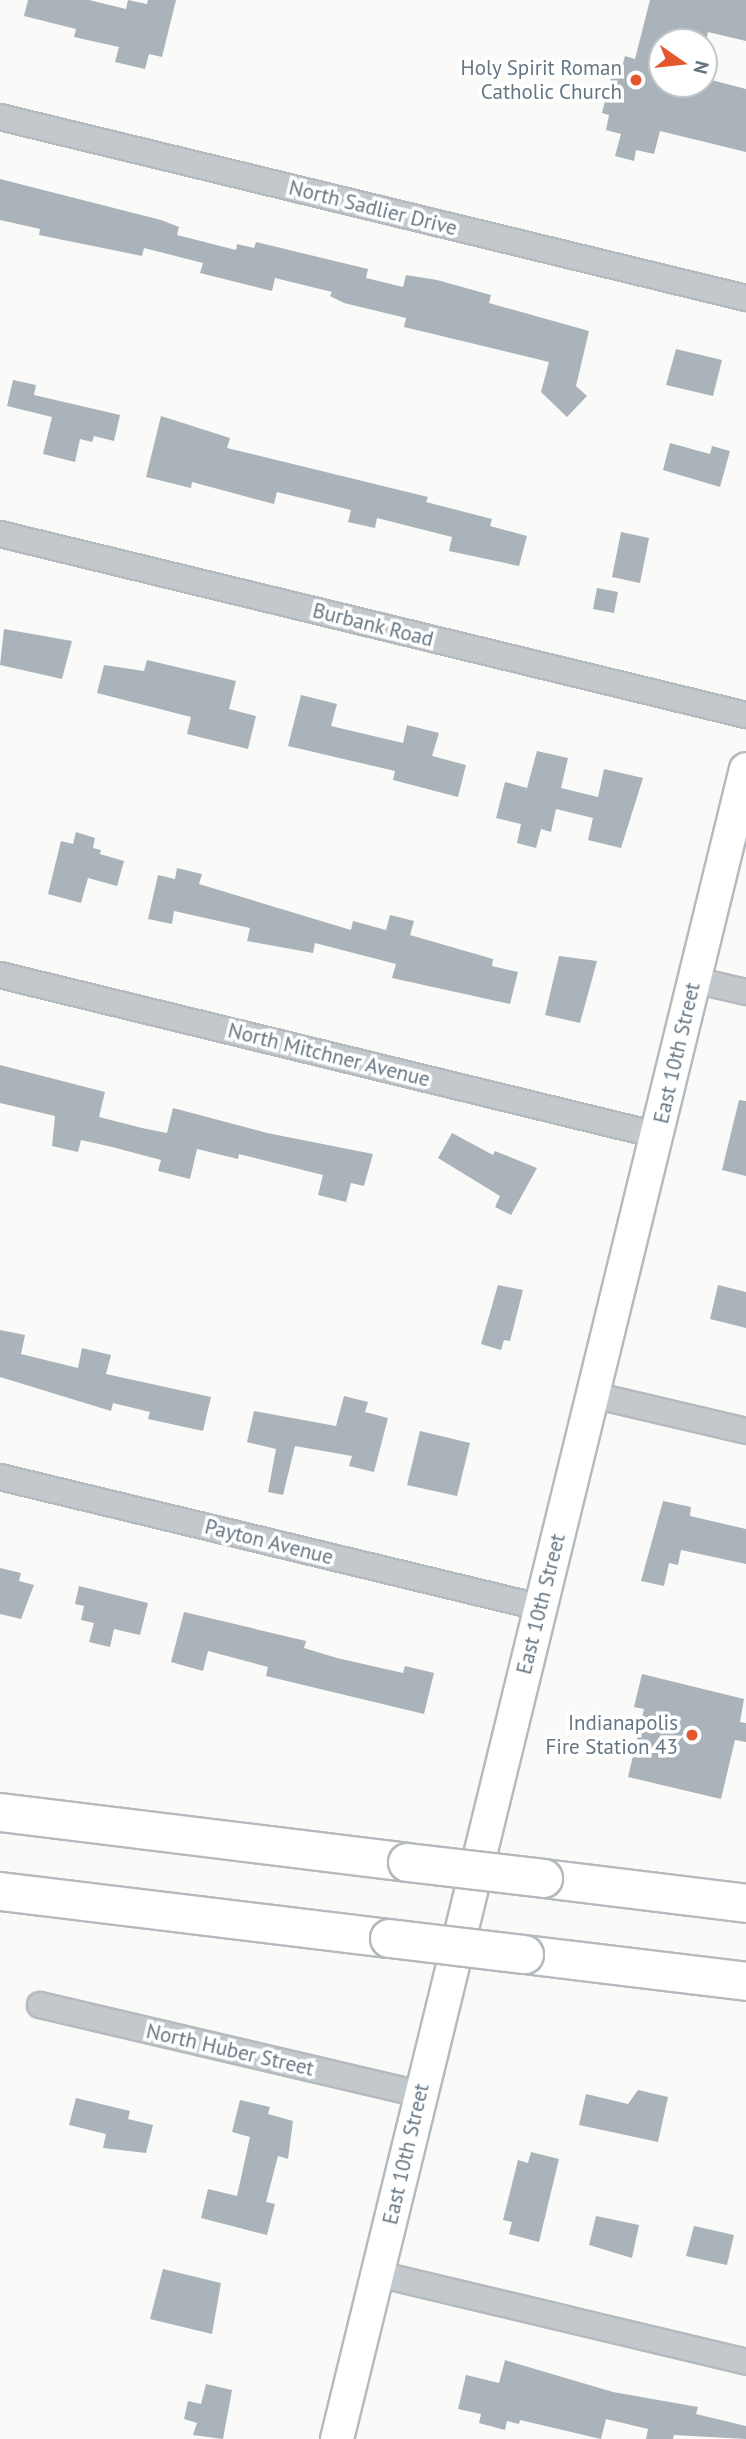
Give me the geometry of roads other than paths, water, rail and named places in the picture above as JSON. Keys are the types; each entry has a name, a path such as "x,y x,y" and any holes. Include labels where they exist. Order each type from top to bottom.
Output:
{"highway":[{"path":"0,1812 746,1903"},
{"path":"0,1891 746,1981"}],"main road":[{"name":"East 10th Street","path":"337,2439 746,769"}],"street":[{"name":"North Sadlier Drive","path":"0,117 746,298"},
{"name":"Burbank Road","path":"0,534 746,715"},
{"name":"North Mitchner Avenue","path":"0,975 657,1135"},
{"path":"694,980 746,992"},
{"path":"593,1395 746,1431"},
{"name":"Payton Avenue","path":"0,1477 539,1607"},
{"name":"North Huber Street","path":"40,2005 420,2094"},
{"path":"378,2274 746,2362"}],"place":[{"name":"Holy Spirit Roman Catholic Church","path":"636,80"},
{"name":"Indianapolis Fire Station 43","path":"692,1735"}]}
